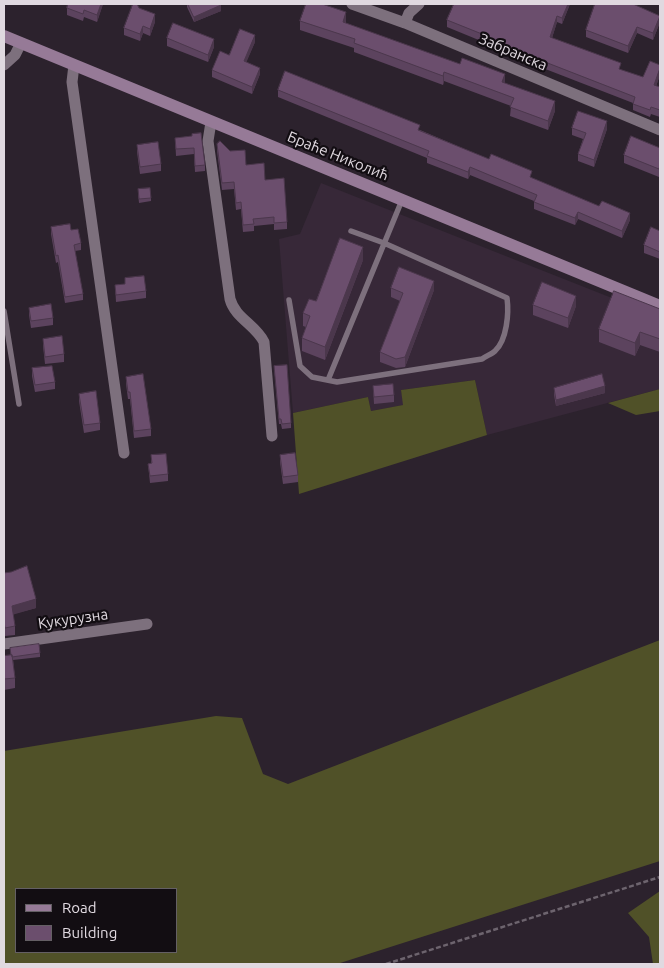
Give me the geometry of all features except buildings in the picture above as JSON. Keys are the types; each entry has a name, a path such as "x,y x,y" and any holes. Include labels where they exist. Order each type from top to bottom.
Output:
{"main road":[{"name":"Браће Николић","path":"4,36 660,306"}],"street":[{"name":"Забранска","path":"352,4 404,23 660,130"},
{"path":"404,23 409,13 419,4"},
{"path":"4,65 15,55 21,43"},
{"path":"74,65 72,82 124,453"},
{"path":"211,122 208,141 230,299 235,311 257,331 264,342 272,436"},
{"name":"Кукурузна","path":"4,644 147,624"}],"lane":[{"path":"328,380 402,200"},
{"path":"288,300 300,366 312,377 337,382 482,359 497,350 505,331 509,309 507,298 384,243 351,231"},
{"path":"4,311 19,404"}],"path":[{"path":"386,964 660,877"}],"shaded area":[{"path":"321,183 660,317 660,389 487,435 475,380 401,390 404,405 371,411 368,397 293,413 279,239 300,234"},
{"path":"475,380 487,435 299,494 293,413 368,397 371,411 403,405 401,390"},
{"path":"660,389 660,411 636,415 608,403"},
{"path":"660,640 660,861 337,964 4,964 4,751 216,716 242,718 263,774 288,784"},
{"path":"660,891 660,964 653,964 649,937 628,913"}]}
